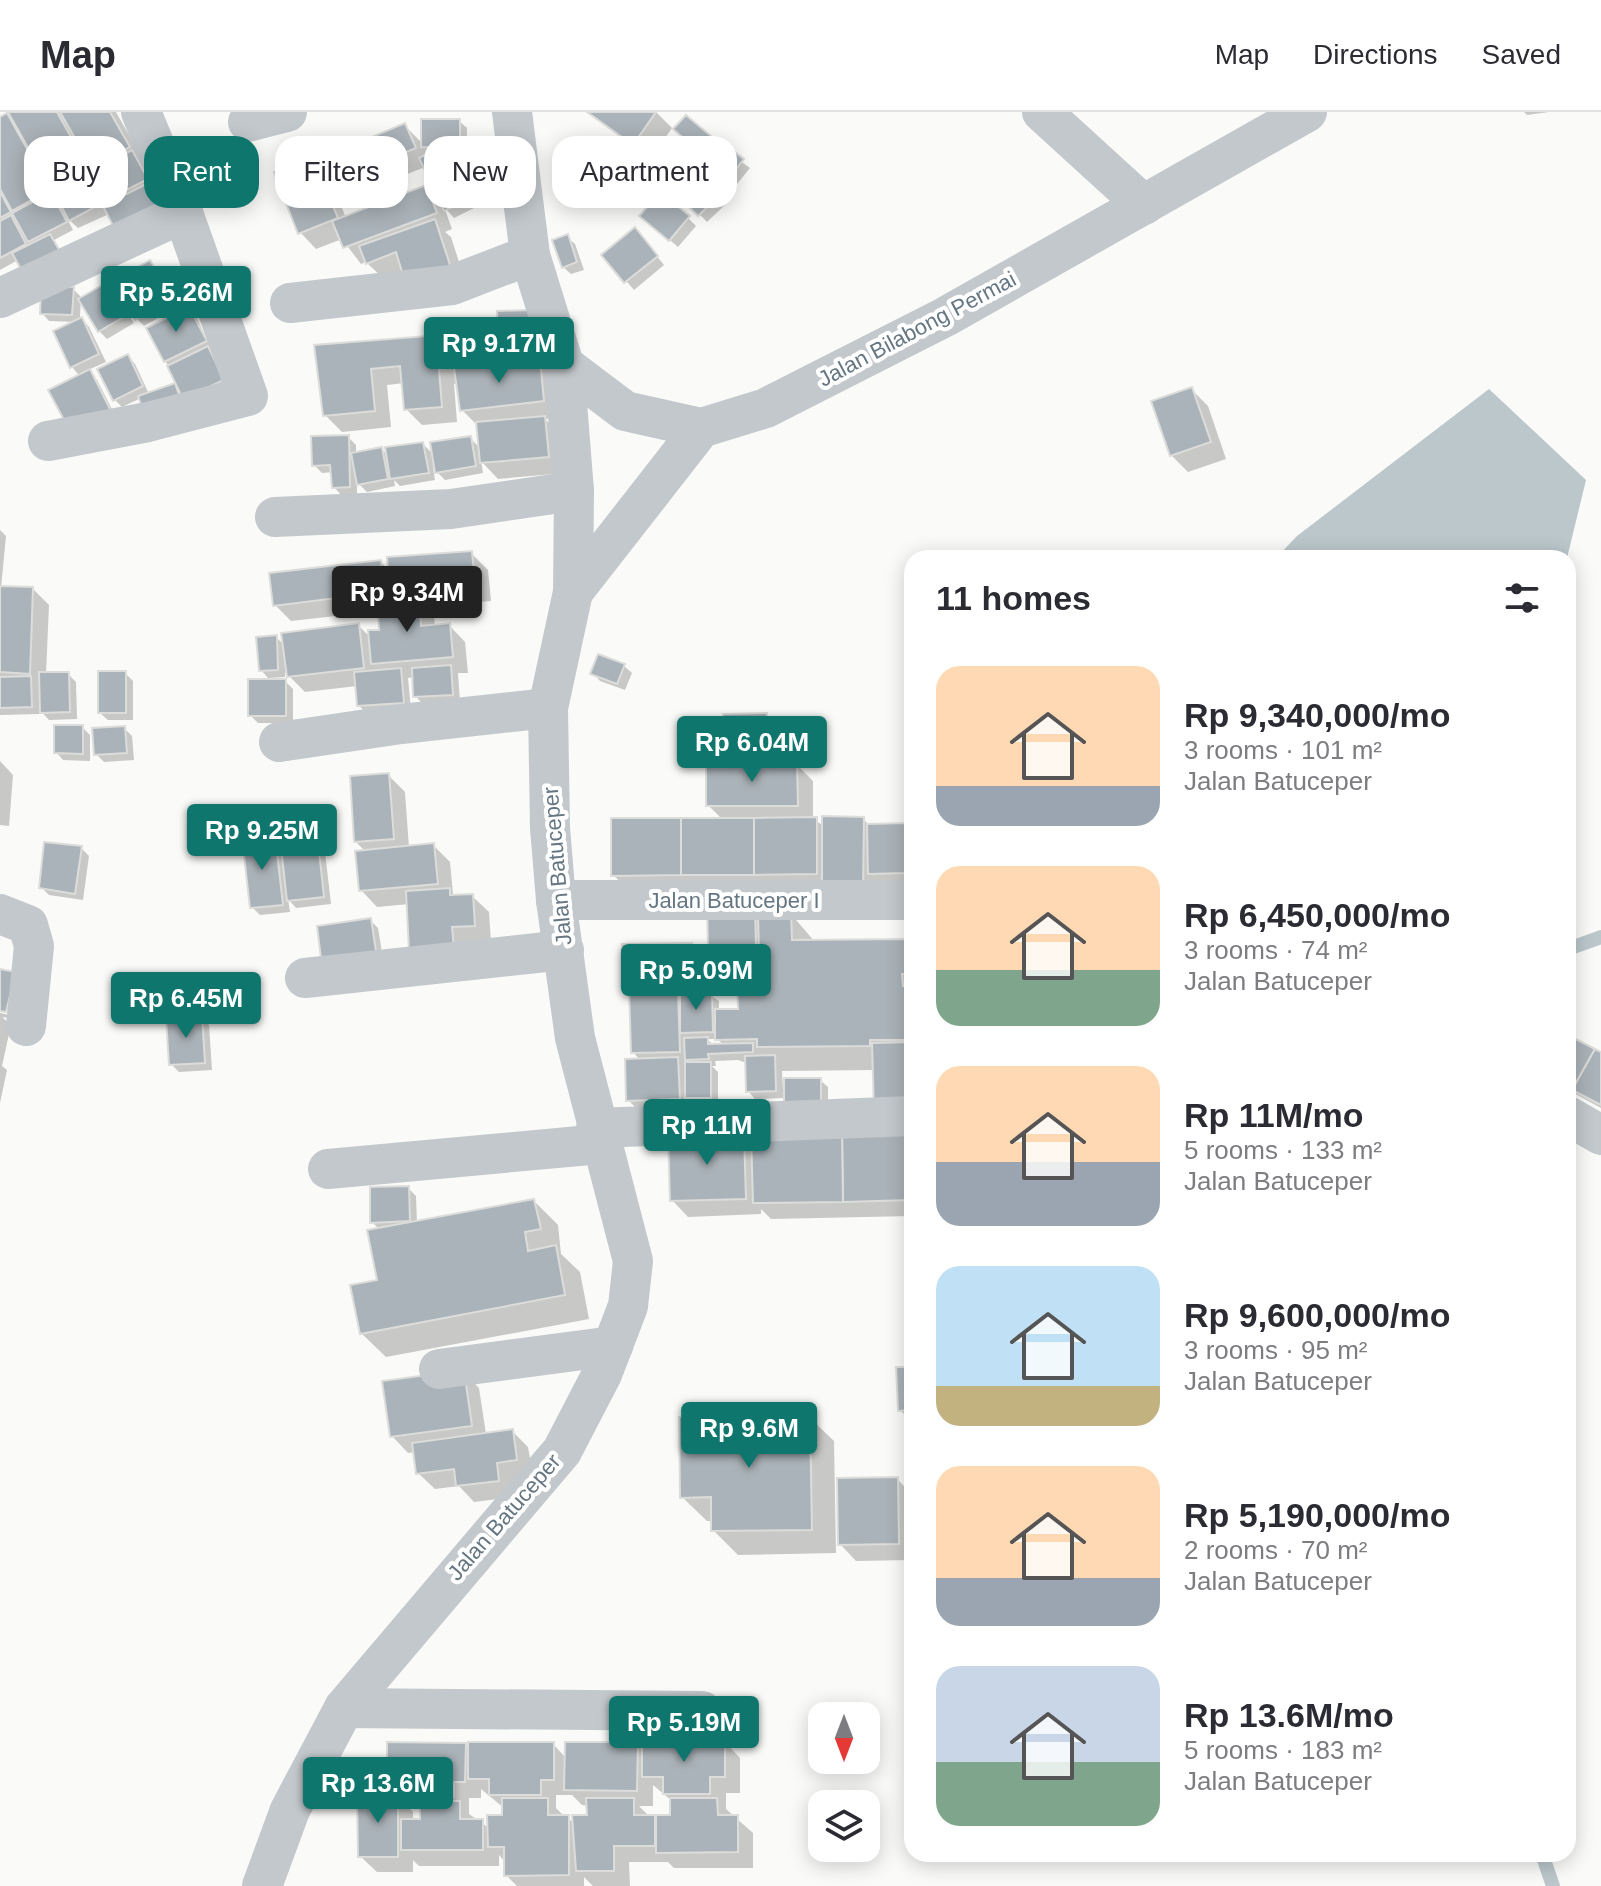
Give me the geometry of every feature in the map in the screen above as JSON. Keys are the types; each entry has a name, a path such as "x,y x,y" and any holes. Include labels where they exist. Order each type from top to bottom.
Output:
{"street":[{"path":"48,441 148,422 248,396 183,213 141,112"},
{"path":"248,122 287,112"},
{"path":"512,112 530,255 564,365 574,491 573,592"},
{"path":"1042,112 1144,205"},
{"name":"Jalan Bilabong Permai","path":"701,428 766,408 945,317 1307,112"},
{"path":"0,298 183,213"},
{"path":"290,303 452,285 530,255"},
{"path":"564,365 625,411 701,428 573,592"},
{"path":"275,517 451,509 574,491"},
{"name":"Jalan Batuceper","path":"262,1886 290,1810 344,1708 562,1451 613,1346 628,1306 633,1261 614,1178 598,1136 575,1038 556,900 550,828 548,708 573,592"},
{"path":"279,742 401,724 548,708"},
{"name":"Jalan Batuceper I","path":"556,900 904,900"},
{"path":"0,914 28,925 34,946 26,1026"},
{"path":"305,978 564,950"},
{"path":"328,1169 598,1136 904,1117"},
{"path":"1576,1121 1601,1135"},
{"path":"439,1369 613,1346"},
{"path":"344,1708 702,1711"}],"shaded area":[{"path":"1489,389 1586,480 1569,550 1284,550 1297,536"}],"building":[{"path":"8,112 57,112 70,136 24,136 24,141"},
{"path":"60,112 110,112 124,136 74,136"},
{"path":"587,112 656,112 639,136 620,136"},
{"path":"7,113 24,143 24,204 12,211 0,189 0,117"},
{"path":"686,115 711,136 681,136 673,129"},
{"path":"421,119 460,119 460,136 424,136 424,147 421,147"},
{"path":"405,123 416,148 408,151 408,136 374,136"},
{"path":"132,150 144,172 144,181 128,189 128,152"},
{"path":"737,154 744,159 737,168"},
{"path":"144,185 144,208 161,208 163,212 117,234 104,208 128,208 128,193"},
{"path":"424,186 424,208 435,208 437,213 343,248 332,221 366,208 408,208 408,192"},
{"path":"0,192 11,212 0,218"},
{"path":"24,207 60,208 67,222 28,242 12,213"},
{"path":"62,208 93,208 69,221"},
{"path":"288,208 334,208 338,218 298,234"},
{"path":"646,208 680,208 690,216 669,241 639,216"},
{"path":"690,208 706,208 698,216"},
{"path":"11,215 26,244 0,258 0,221"},
{"path":"435,219 451,268 405,282 396,252 366,264 359,246"},
{"path":"635,227 658,256 624,283 601,255"},
{"path":"50,234 61,253 23,273 12,253"},
{"path":"568,234 577,262 562,268 552,240"},
{"path":"150,260 172,298 135,320 113,281"},
{"path":"107,282 127,315 98,332 78,299"},
{"path":"41,286 74,287 72,315 40,314"},
{"path":"189,307 207,341 164,362 146,328"},
{"path":"529,310 530,348 498,350 497,311"},
{"path":"82,317 99,354 70,368 53,331"},
{"path":"453,334 455,367 439,369 442,407 404,410 400,366 371,369 375,411 323,416 314,345"},
{"path":"208,346 224,380 183,399 167,366"},
{"path":"128,354 143,386 113,401 97,369"},
{"path":"540,359 544,401 460,411 454,368"},
{"path":"90,369 112,413 71,433 48,390"},
{"path":"175,383 183,407 146,419 138,396"},
{"path":"1192,387 1211,442 1170,456 1151,401"},
{"path":"545,416 549,457 480,463 476,422"},
{"path":"349,435 350,487 332,488 330,465 312,466 311,436"},
{"path":"471,436 476,466 435,473 430,442"},
{"path":"423,442 429,473 390,479 385,447"},
{"path":"382,447 388,479 357,485 351,453"},
{"path":"472,551 475,585 389,592 387,557"},
{"path":"381,560 385,592 273,606 269,573"},
{"path":"0,586 33,587 30,674 0,672"},
{"path":"419,595 421,626 450,623 453,657 371,664 368,630 379,630 377,599"},
{"path":"359,623 364,668 287,677 281,633"},
{"path":"277,635 278,670 259,671 256,637"},
{"path":"598,654 625,664 617,684 590,674"},
{"path":"451,665 453,695 413,697 412,668"},
{"path":"401,668 404,703 357,706 354,672"},
{"path":"98,671 126,671 126,713 98,713"},
{"path":"39,672 69,672 70,712 40,713"},
{"path":"31,676 32,707 0,708 0,677"},
{"path":"248,679 286,679 286,716 248,716"},
{"path":"767,713 767,752 724,752 723,714"},
{"path":"54,725 83,725 83,754 54,753"},
{"path":"125,726 127,753 94,755 92,728"},
{"path":"706,762 797,762 798,806 706,806"},
{"path":"389,773 394,839 354,842 350,776"},
{"path":"822,816 864,817 863,891 822,891"},
{"path":"817,817 817,874 754,875 754,818"},
{"path":"611,818 681,818 681,875 611,876"},
{"path":"681,818 754,818 754,875 681,875"},
{"path":"904,823 904,873 868,874 867,824"},
{"path":"317,833 324,897 287,901 280,838"},
{"path":"275,835 283,905 250,908 242,838"},
{"path":"44,842 82,846 75,894 39,888"},
{"path":"434,843 438,884 359,891 355,851"},
{"path":"450,888 450,895 473,894 475,926 452,927 454,949 409,951 406,891"},
{"path":"755,906 756,947 708,948 707,907"},
{"path":"758,912 791,912 792,940 904,939 904,1040 870,1040 870,1046 757,1047 757,1039 715,1040 715,1009 738,1009 736,953 759,953"},
{"path":"371,918 377,958 322,966 317,926"},
{"path":"692,943 692,946 705,946 706,972 693,972 693,988 678,988 680,1052 631,1053 629,989 623,989 622,944"},
{"path":"714,952 736,952 736,980 713,980"},
{"path":"0,969 16,972 6,1012 0,1011"},
{"path":"712,991 713,1032 680,1033 680,992"},
{"path":"202,1015 205,1063 169,1065 166,1017"},
{"path":"708,1037 708,1044 753,1043 753,1052 708,1054 709,1059 685,1060 684,1038"},
{"path":"1576,1039 1595,1049 1576,1083"},
{"path":"904,1042 904,1113 874,1113 872,1043"},
{"path":"1595,1049 1601,1052 1601,1105 1576,1092 1576,1083"},
{"path":"775,1055 776,1091 746,1092 745,1056"},
{"path":"678,1057 680,1099 626,1101 625,1059"},
{"path":"685,1062 711,1062 711,1098 685,1098"},
{"path":"784,1078 821,1078 821,1110 784,1110"},
{"path":"904,1130 904,1200 843,1202 842,1131"},
{"path":"842,1131 843,1202 753,1203 751,1133"},
{"path":"744,1133 746,1199 670,1201 668,1134"},
{"path":"409,1186 410,1221 370,1223 370,1187"},
{"path":"534,1199 541,1229 525,1232 528,1251 556,1245 565,1295 360,1334 350,1285 377,1280 367,1230"},
{"path":"896,1367 904,1367 904,1411 898,1411"},
{"path":"464,1370 472,1426 390,1437 382,1381"},
{"path":"810,1415 812,1530 711,1531 711,1497 680,1498 679,1417"},
{"path":"513,1429 517,1460 497,1463 499,1481 456,1486 454,1469 416,1474 412,1443"},
{"path":"898,1477 899,1544 838,1545 837,1478"},
{"path":"725,1739 725,1777 710,1777 710,1794 663,1794 663,1777 642,1777 642,1740"},
{"path":"387,1742 466,1743 465,1782 454,1782 454,1797 404,1796 404,1781 387,1781"},
{"path":"468,1742 554,1742 554,1780 541,1780 541,1795 489,1795 489,1779 468,1779"},
{"path":"565,1742 638,1742 637,1791 564,1790"},
{"path":"357,1794 398,1794 398,1857 358,1857"},
{"path":"502,1798 548,1798 548,1815 569,1815 569,1875 504,1876 504,1847 488,1847 487,1815 502,1815"},
{"path":"586,1798 634,1798 634,1815 655,1815 655,1846 614,1846 614,1871 576,1871 572,1815 587,1815"},
{"path":"670,1798 717,1798 718,1815 738,1815 738,1852 656,1853 656,1815 670,1815"},
{"path":"420,1801 460,1801 460,1819 483,1819 483,1850 401,1850 401,1819 420,1819"}],"waterway":[{"path":"1576,946 1601,937"},
{"path":"1545,1862 1553,1886"}]}
